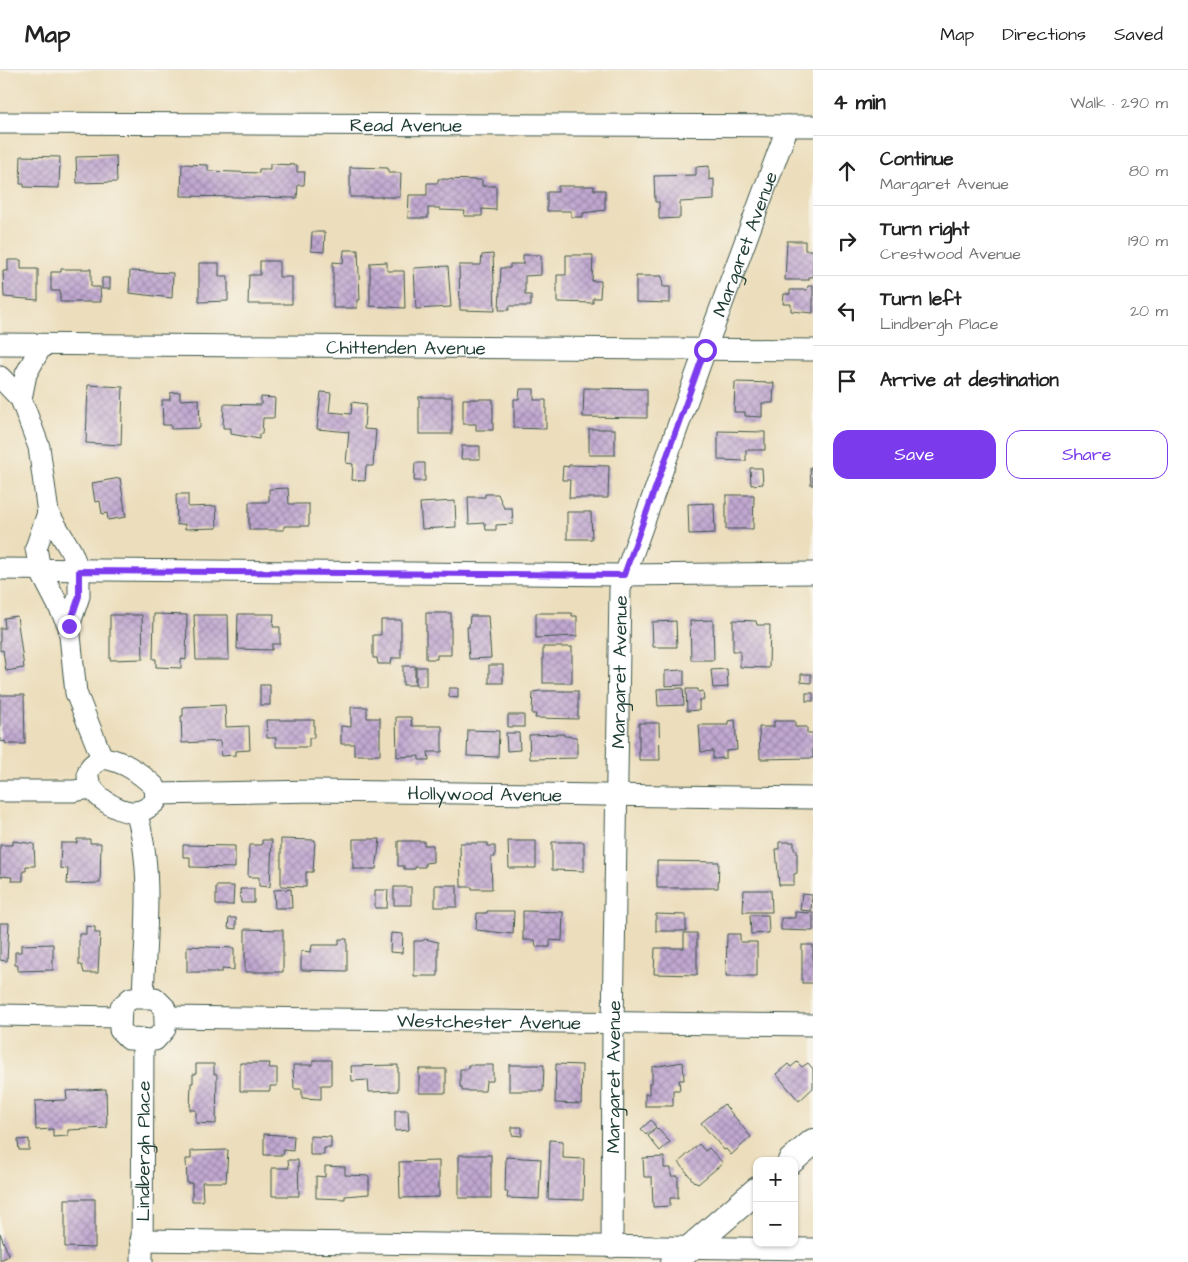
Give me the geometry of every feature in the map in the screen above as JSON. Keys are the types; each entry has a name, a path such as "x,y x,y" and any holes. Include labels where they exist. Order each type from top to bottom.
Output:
{"street":[{"name":"Read Avenue","path":"0,123 813,126"},
{"name":"Margaret Avenue","path":"612,1247 613,1024 620,589 705,350 788,126"},
{"name":"Chittenden Avenue","path":"0,344 813,350"},
{"path":"21,399 26,374 42,345"},
{"path":"0,377 21,399 39,447 48,513 71,551 79,571 79,596 69,626"},
{"path":"48,513 36,548 40,570 69,626 76,694 102,758"},
{"path":"0,569 624,575 813,573"},
{"path":"102,758 116,760 143,776 155,788 156,800 150,807 136,812 121,809 105,800 90,788 87,777 90,766 102,758"},
{"path":"0,791 74,791 90,788"},
{"name":"Hollywood Avenue","path":"156,794 317,792 813,798"},
{"path":"136,812 144,836 146,909 143,998"},
{"path":"131,998 143,998 155,998 165,1008 165,1029 155,1040 129,1039 120,1030 121,1007 131,998"},
{"path":"0,1015 120,1017"},
{"name":"Westchester Avenue","path":"165,1017 813,1025"},
{"name":"Lindbergh Place","path":"142,1040 142,1262"},
{"path":"796,1157 813,1142"},
{"path":"681,1255 753,1193"},
{"path":"141,1240 612,1247 681,1255 813,1249"}],"building":[{"path":"21,156 60,157 59,188 24,187 24,184 20,184"},
{"path":"116,156 117,182 77,183 76,157"},
{"path":"182,164 208,165 208,171 259,173 259,169 270,169 270,164 297,165 297,172 305,172 304,185 298,185 297,198 181,196"},
{"path":"709,166 709,180 714,179 714,200 680,202 680,218 659,219 659,202 655,202 654,176 696,175 696,167"},
{"path":"350,167 388,168 388,173 401,173 400,197 350,197"},
{"path":"438,179 482,180 482,186 496,186 496,210 482,209 482,216 464,216 465,211 428,208 428,218 408,218 409,195 427,195 427,183 438,183"},
{"path":"558,186 594,186 594,190 605,190 605,210 583,213 583,217 571,217 571,211 547,211 547,192 558,192"},
{"path":"312,232 325,232 324,252 311,251"},
{"path":"787,241 805,241 805,250 813,250 813,277 809,277 809,280 785,280"},
{"path":"344,250 358,250 360,300 357,300 357,308 333,308 333,262 343,263"},
{"path":"493,254 495,311 460,310 459,265 481,265 482,255"},
{"path":"523,255 541,255 541,275 525,276 525,295 531,295 531,306 509,306 509,310 499,310 501,268 510,268 510,264 523,264"},
{"path":"566,255 593,255 592,281 601,281 600,298 593,298 593,303 557,302 557,275 566,275"},
{"path":"8,260 21,260 21,269 38,269 38,300 4,297 3,271 8,271"},
{"path":"260,261 279,261 279,277 292,277 292,304 248,304 249,275 260,275"},
{"path":"387,262 387,271 404,271 405,308 370,306 370,263"},
{"path":"199,263 219,263 219,276 228,276 228,301 199,302"},
{"path":"448,266 451,307 416,309 414,268"},
{"path":"61,269 91,269 91,287 100,287 101,302 60,302 60,291 51,291 51,272 61,272"},
{"path":"130,271 173,273 172,298 129,293"},
{"path":"636,276 662,276 663,287 670,287 670,303 636,302"},
{"path":"102,278 110,278 110,289 102,289"},
{"path":"808,286 813,286 813,313 791,311 791,304 783,304 784,294 790,294 790,290 807,290"},
{"path":"735,382 774,383 773,403 762,403 762,417 745,416 745,412 734,412"},
{"path":"88,385 123,387 121,445 86,443"},
{"path":"584,388 647,389 647,418 583,417"},
{"path":"520,389 534,389 534,400 546,400 546,429 514,428 514,399 519,399"},
{"path":"180,392 180,400 199,399 200,428 171,429 171,425 163,425 162,400 170,400 170,393"},
{"path":"321,392 331,393 329,412 351,414 352,402 366,404 364,429 376,430 373,466 366,466 365,481 352,480 353,464 346,463 349,432 317,429"},
{"path":"261,397 275,398 274,418 263,418 262,434 259,434 259,439 231,434 231,428 223,428 224,404 261,405"},
{"path":"419,397 452,397 452,434 419,434"},
{"path":"463,399 493,399 493,430 476,430 476,424 463,424"},
{"path":"589,429 615,429 615,455 589,455"},
{"path":"718,431 765,432 765,450 746,450 746,461 718,460"},
{"path":"462,446 480,446 480,459 461,459"},
{"path":"415,463 425,463 425,481 414,481"},
{"path":"569,465 609,466 608,498 569,498 570,480 562,480 563,466 569,467"},
{"path":"810,467 813,467 813,485 811,485"},
{"path":"750,468 762,468 763,484 751,485"},
{"path":"120,478 126,517 108,520 107,513 102,514 100,501 95,502 92,483"},
{"path":"288,488 289,504 309,504 309,526 284,526 284,530 249,530 249,502 269,502 269,489"},
{"path":"176,494 188,494 188,507 216,506 217,528 185,529 185,524 177,525"},
{"path":"485,494 498,494 504,508 512,508 513,524 496,525 496,530 486,530 485,523 469,524 468,497 485,497"},
{"path":"726,495 754,495 753,529 726,529"},
{"path":"455,501 456,527 422,529 420,503"},
{"path":"714,503 715,533 689,534 688,504"},
{"path":"567,512 591,512 592,539 567,539"},
{"path":"426,613 451,613 451,655 437,655 437,659 426,659"},
{"path":"536,613 572,613 572,616 577,616 577,636 536,638"},
{"path":"154,614 187,615 186,660 181,659 181,668 156,667 156,659 153,659"},
{"path":"238,614 274,614 273,627 280,627 280,644 272,644 272,650 237,649"},
{"path":"110,615 142,615 143,659 110,660"},
{"path":"194,615 228,615 229,660 196,660"},
{"path":"17,616 24,668 6,671 3,650 0,651 0,628 5,628 4,618"},
{"path":"470,616 488,616 491,658 469,659 467,627 469,627"},
{"path":"381,620 401,620 401,658 392,658 391,664 378,664 377,658 373,658 373,635 381,635"},
{"path":"713,620 714,660 691,660 690,621"},
{"path":"733,620 756,621 757,625 770,625 769,668 740,667 740,651 733,651"},
{"path":"676,621 677,647 653,647 652,622"},
{"path":"543,647 572,647 572,683 543,683"},
{"path":"489,665 503,665 503,683 489,683"},
{"path":"403,666 415,666 415,685 403,685"},
{"path":"416,667 426,667 426,686 416,686"},
{"path":"727,669 728,687 713,688 711,670"},
{"path":"684,670 684,685 665,686 665,671"},
{"path":"801,674 811,674 811,683 801,682"},
{"path":"260,685 270,685 270,705 260,705"},
{"path":"449,688 458,688 458,698 449,697"},
{"path":"683,688 684,705 658,706 657,689"},
{"path":"686,689 698,689 698,692 703,691 704,700 699,700 699,710 687,711"},
{"path":"578,691 578,719 535,718 536,714 532,714 533,692"},
{"path":"806,693 813,693 813,701 806,701"},
{"path":"0,695 24,695 25,744 6,744 5,741 0,742"},
{"path":"225,705 226,727 249,726 250,750 236,751 236,755 221,756 220,741 182,743 181,716 183,716 183,707"},
{"path":"351,707 367,707 367,718 380,718 380,755 354,755 354,744 341,744 341,726 351,727"},
{"path":"508,715 524,715 524,727 508,727"},
{"path":"396,717 411,717 412,726 442,726 442,752 428,752 429,760 419,760 419,756 397,757"},
{"path":"266,720 314,720 314,738 309,738 309,747 276,747 276,738 267,738"},
{"path":"735,720 737,750 726,751 726,758 713,759 713,751 701,752 699,725 728,725 728,721"},
{"path":"774,721 795,721 795,727 807,727 807,733 813,733 813,758 760,759 759,727 774,727"},
{"path":"639,723 659,723 660,760 639,760"},
{"path":"468,730 499,731 498,757 467,756"},
{"path":"506,733 519,733 520,750 507,751"},
{"path":"564,734 564,736 577,737 577,758 530,759 529,735"},
{"path":"77,839 90,839 90,843 101,843 100,883 67,884 68,869 60,868 61,843 77,843"},
{"path":"281,839 315,840 313,872 306,872 306,887 281,886"},
{"path":"353,839 380,839 376,869 353,869"},
{"path":"262,840 272,840 270,887 259,886 259,877 248,877 249,845 262,845"},
{"path":"13,841 34,844 35,866 26,866 26,871 23,871 23,881 11,881 12,877 0,876 0,845 13,845"},
{"path":"398,841 424,841 424,845 433,845 433,862 425,863 425,867 415,867 415,869 404,869 404,866 398,866"},
{"path":"508,841 536,841 536,868 509,868"},
{"path":"552,842 584,842 584,871 552,870"},
{"path":"779,842 794,842 794,850 797,850 797,873 794,874 794,885 779,885 776,849 779,849"},
{"path":"460,843 488,843 488,846 495,846 495,857 491,857 492,889 461,887"},
{"path":"183,845 235,846 235,868 190,867 190,857 183,857"},
{"path":"657,861 719,862 718,888 657,888"},
{"path":"435,885 457,885 457,907 435,907"},
{"path":"216,886 234,886 233,905 216,905"},
{"path":"394,887 411,887 411,905 394,905"},
{"path":"240,889 254,889 254,903 241,903"},
{"path":"291,889 292,908 275,908 274,890"},
{"path":"375,890 388,890 387,908 375,908"},
{"path":"744,890 771,890 772,912 743,912"},
{"path":"802,894 812,895 811,911 800,910"},
{"path":"487,911 514,911 513,934 476,930 477,913 487,913"},
{"path":"523,911 563,912 562,941 550,940 550,947 536,947 535,940 523,940"},
{"path":"795,912 813,913 813,931 781,930 781,918 795,918"},
{"path":"656,914 686,915 686,931 656,931"},
{"path":"750,915 768,915 769,933 751,934"},
{"path":"229,918 236,918 236,929 228,928"},
{"path":"0,923 9,923 7,961 0,960"},
{"path":"86,926 95,927 95,933 100,933 98,973 84,973 82,965 79,965 79,934 86,934"},
{"path":"245,929 283,930 283,972 245,972"},
{"path":"391,933 403,934 402,953 390,952"},
{"path":"684,933 697,933 697,975 654,974 655,948 684,948"},
{"path":"727,934 740,934 740,942 757,942 757,976 726,976"},
{"path":"339,939 347,939 347,971 301,970 301,951 311,952 312,945 339,945"},
{"path":"425,939 438,942 438,976 414,976 414,941"},
{"path":"53,944 53,970 18,971 18,965 15,965 15,952 21,952 21,945"},
{"path":"802,945 813,945 813,983 802,983"},
{"path":"187,946 234,948 234,970 222,969 222,972 187,972"},
{"path":"313,1060 331,1060 331,1085 321,1085 321,1099 302,1098 302,1089 294,1089 293,1065 313,1065"},
{"path":"683,1062 684,1080 679,1080 680,1090 673,1090 673,1106 645,1106 645,1094 649,1094 649,1083 652,1083 652,1067"},
{"path":"797,1062 802,1067 808,1063 813,1069 813,1088 799,1101 776,1074 788,1064 791,1067"},
{"path":"240,1063 270,1063 269,1068 277,1068 277,1086 270,1086 270,1091 240,1091"},
{"path":"196,1064 214,1064 214,1074 217,1074 216,1124 196,1123 196,1110 190,1110 191,1083 193,1083 193,1074 196,1074"},
{"path":"556,1064 582,1065 581,1104 555,1103"},
{"path":"398,1065 398,1091 369,1092 368,1080 352,1081 351,1066"},
{"path":"468,1065 493,1065 493,1081 486,1081 485,1091 462,1091 462,1087 460,1087 460,1069 468,1069"},
{"path":"509,1065 544,1065 543,1091 509,1091"},
{"path":"419,1069 446,1069 446,1093 419,1093"},
{"path":"106,1089 107,1128 68,1130 68,1136 53,1137 53,1129 36,1130 35,1101 67,1100 66,1091"},
{"path":"724,1104 751,1137 731,1155 726,1149 724,1150 701,1123"},
{"path":"395,1110 408,1110 409,1130 395,1131"},
{"path":"651,1120 656,1127 646,1135 641,1129"},
{"path":"512,1127 522,1127 522,1136 512,1135"},
{"path":"657,1128 670,1142 660,1151 648,1136"},
{"path":"264,1134 294,1136 293,1151 284,1150 283,1155 264,1155"},
{"path":"310,1136 331,1137 331,1148 324,1148 324,1155 310,1155"},
{"path":"29,1139 29,1150 19,1150 18,1140"},
{"path":"550,1140 563,1141 563,1158 584,1159 583,1200 548,1199"},
{"path":"699,1144 705,1151 709,1148 723,1163 698,1184 694,1182 679,1162"},
{"path":"228,1150 226,1182 202,1182 203,1201 192,1201 192,1183 187,1183 186,1159 191,1159 191,1151"},
{"path":"459,1155 491,1155 491,1198 459,1198"},
{"path":"506,1157 541,1159 539,1199 507,1198 508,1192 505,1192"},
{"path":"664,1157 664,1168 671,1168 671,1176 678,1176 678,1198 670,1198 670,1206 653,1207 652,1177 644,1177 643,1158"},
{"path":"288,1160 298,1160 299,1196 272,1196 272,1168 289,1168"},
{"path":"439,1161 439,1197 400,1198 399,1162"},
{"path":"325,1166 345,1167 345,1175 369,1176 369,1194 345,1196 345,1199 316,1198 316,1176 325,1177"},
{"path":"65,1199 95,1199 95,1248 65,1247"},
{"path":"0,1233 9,1256 0,1260"}],"route":[{"path":"69,626 79,596 79,571 624,575 705,350"}]}
